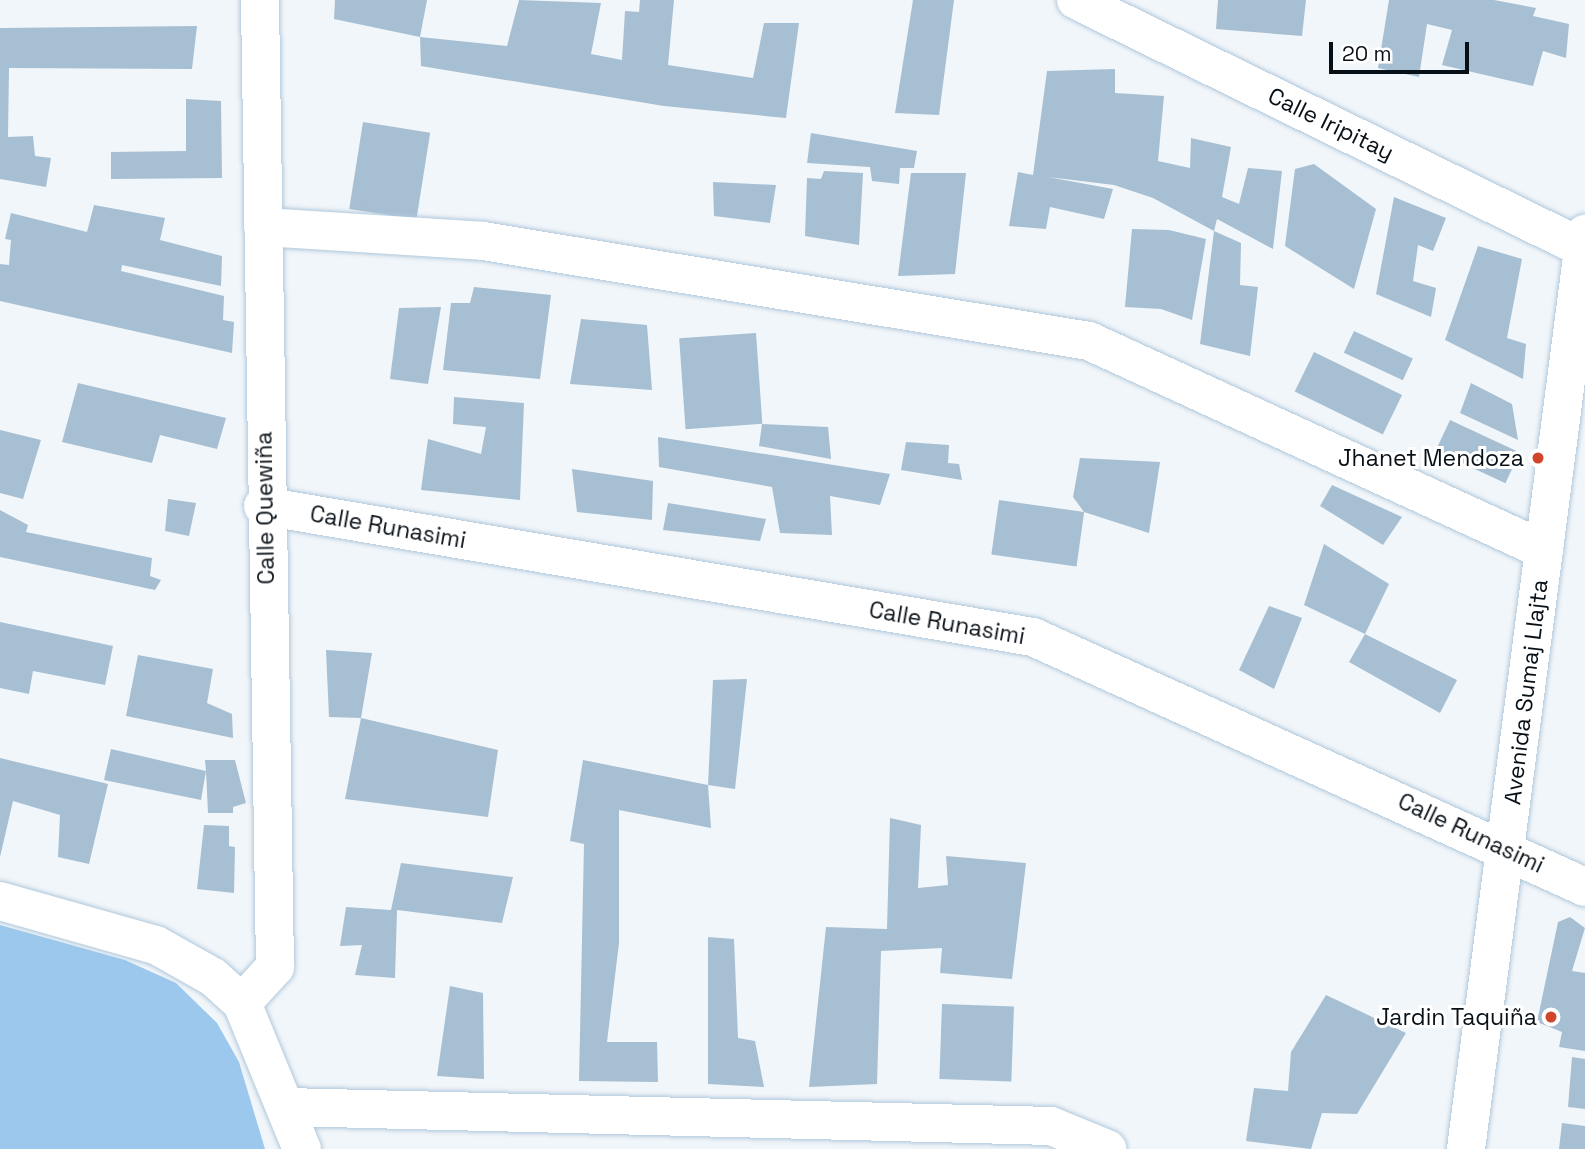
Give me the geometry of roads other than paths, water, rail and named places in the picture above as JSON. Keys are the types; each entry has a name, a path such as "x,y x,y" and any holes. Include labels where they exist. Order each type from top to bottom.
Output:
{"street":[{"name":"Calle Quewiña","path":"242,1003 275,967 263,506 260,0"},
{"name":"Calle Iripitay","path":"1076,0 1584,244"},
{"path":"263,227 482,241 1089,341 1544,550"},
{"name":"Avenida Sumaj Llajta","path":"1466,1149 1584,244"},
{"name":"Calle Runasimi","path":"263,506 1032,637 1507,848 1585,887"},
{"path":"0,901 156,945 213,977 242,1003 302,1149"},
{"path":"286,1107 1051,1126 1107,1149"}],"place":[{"name":"Jhanet Mendoza","path":"1538,458"},
{"name":"Jardin Taquiña","path":"1551,1017"}]}
